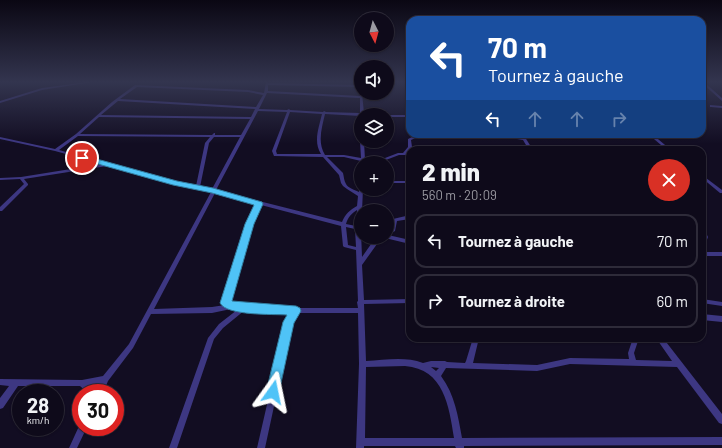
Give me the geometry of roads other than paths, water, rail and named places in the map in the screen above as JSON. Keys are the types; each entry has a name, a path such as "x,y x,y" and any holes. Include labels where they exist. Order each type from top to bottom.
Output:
{"street":[{"path":"56,150 77,135 113,103"},
{"path":"155,103 354,114"},
{"path":"103,384 105,379 131,346 242,136 249,117 258,109 261,103"},
{"path":"712,106 722,107"},
{"path":"289,110 285,126 274,151 275,155 354,157"},
{"path":"324,112 318,140 319,150 326,156 332,166 341,172 343,183 354,191"},
{"path":"98,116 109,118 249,117"},
{"path":"394,116 406,116"},
{"path":"77,135 214,134 242,136"},
{"path":"198,187 207,143 214,134"},
{"path":"0,138 56,150 176,184 213,190 259,204 354,227"},
{"path":"410,146 409,140 413,138"},
{"path":"518,138 524,139 528,146"},
{"path":"655,138 664,146"},
{"path":"394,157 404,154 406,152"},
{"path":"0,179 22,178 109,165"},
{"path":"0,210 26,184 22,178"},
{"path":"706,179 722,192"},
{"path":"394,182 406,182"},
{"path":"231,307 226,303 250,224 259,204"},
{"path":"354,209 345,217 343,224 346,246 358,249"},
{"path":"394,227 396,220 406,218"},
{"path":"394,238 406,241"},
{"path":"358,244 363,364 360,445 722,441"},
{"path":"359,265 374,244"},
{"path":"706,254 722,254"},
{"path":"360,302 406,301"},
{"path":"706,302 722,304"},
{"path":"149,312 212,310 247,306 296,311 360,310"},
{"path":"173,448 211,338 221,326 247,306"},
{"path":"261,448 289,322 296,311"},
{"path":"706,317 722,319"},
{"path":"466,366 470,363 475,342"},
{"path":"633,363 631,353 635,342"},
{"path":"662,342 722,420"},
{"path":"422,367 431,364 445,364 537,368 570,361 679,364"},
{"path":"363,364 415,363 432,371 444,387 453,405 459,445"},
{"path":"437,377 445,364"},
{"path":"0,382 82,383 105,379"},
{"path":"0,405 16,382"},
{"path":"73,448 79,436"}]}
